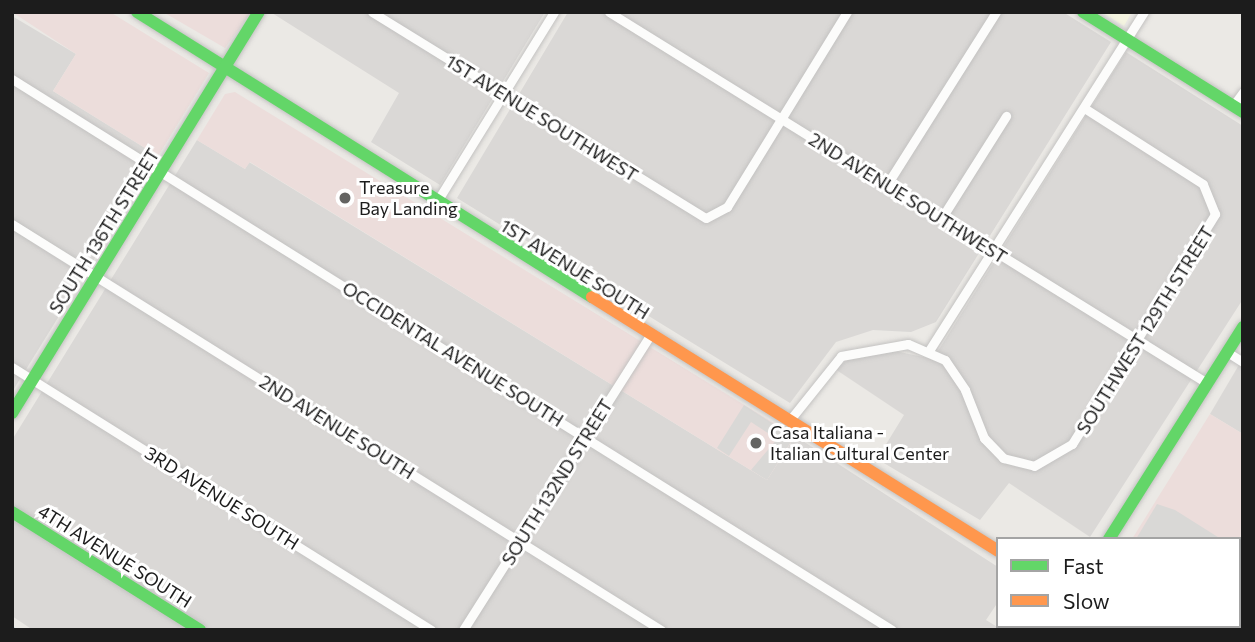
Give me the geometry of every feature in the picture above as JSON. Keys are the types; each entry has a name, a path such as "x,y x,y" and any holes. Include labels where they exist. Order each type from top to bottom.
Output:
{"main road":[{"name":"1ST AVENUE SOUTH","path":"137,12 436,203 996,550"},
{"name":"SOUTH 136TH STREET","path":"12,413 259,12"},
{"path":"1083,12 1238,109"},
{"path":"1110,537 1243,327"},
{"name":"4TH AVENUE SOUTH","path":"12,512 200,630"}],"street":[{"name":"1ST AVENUE SOUTHWEST","path":"372,12 699,216 714,218 781,119"},
{"path":"436,203 554,12"},
{"name":"2ND AVENUE SOUTHWEST","path":"609,12 1207,383"},
{"path":"781,119 846,12"},
{"path":"886,186 996,12"},
{"path":"789,421 829,369 854,349 884,344 930,349 1144,12"},
{"name":"OCCIDENTAL AVENUE SOUTH","path":"12,79 892,630"},
{"path":"1238,109 1243,92"},
{"name":"SOUTHWEST 129TH STREET","path":"930,349 965,390 992,449 1021,465 1046,463 1072,444 1140,340 1208,232 1213,199 1194,177 1084,108"},
{"path":"941,219 1006,116"},
{"name":"2ND AVENUE SOUTH","path":"12,224 661,630"},
{"name":"SOUTH 132ND STREET","path":"463,630 650,335"},
{"path":"1227,352 1243,362"},
{"name":"3RD AVENUE SOUTH","path":"12,368 430,630"}],"shaded area":[{"path":"12,12 110,12 209,73 158,156 53,91 76,54"},
{"path":"163,12 251,12 225,48"},
{"path":"545,12 440,185 371,142 399,93 272,13"},
{"path":"568,12 1063,12 1111,42 936,322 911,332 873,330 836,342 790,403 457,198"},
{"path":"1102,12 1132,12 1124,26"},
{"path":"12,16 76,54 53,91 158,156 12,392"},
{"path":"1126,52 1243,126 1243,299 1090,537 1009,483 980,520 877,459 904,415 835,369 849,359 890,350 933,359"},
{"path":"235,92 795,436 767,480 250,162 245,169 197,140 225,94"},
{"path":"197,140 245,169 249,162 767,480 795,436 996,566 996,605 986,620 1002,630 33,630 12,616 12,440"},
{"path":"1243,358 1243,434 1210,414"},
{"path":"744,405 794,437 767,480 751,470 777,439 751,422 729,456 717,448"},
{"path":"1210,414 1243,434 1241,537 1133,537"},
{"path":"1157,504 1175,510 1218,537 1137,537"},
{"path":"1162,628 1194,628 1163,630"}],"waterway":[{"path":"12,627 16,630"}],"traffic: fast":[{"path":"137,12 592,297"},
{"path":"12,413 259,12"},
{"path":"1083,12 1243,112"},
{"path":"1110,537 1243,327"},
{"path":"12,512 200,630"}],"traffic: slow":[{"path":"592,297 996,550"}],"place":[{"name":"Treasure Bay Landing","path":"345,198"},
{"name":"Casa Italiana - Italian Cultural Center","path":"756,443"}]}
